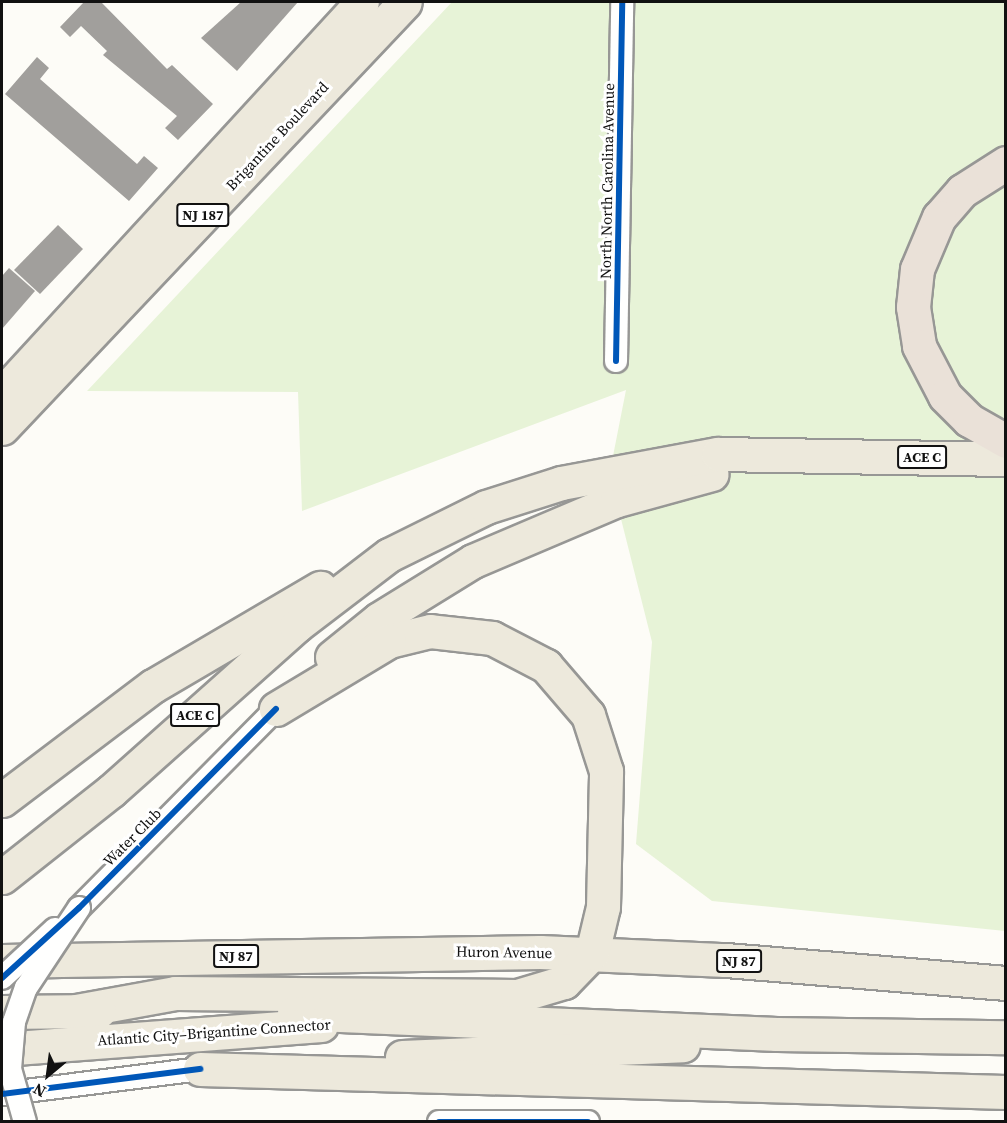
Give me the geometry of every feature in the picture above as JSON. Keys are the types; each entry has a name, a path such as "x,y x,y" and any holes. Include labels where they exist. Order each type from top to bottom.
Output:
{"highway":[{"path":"1005,163 962,191 939,218 917,268 913,308 919,346 945,396 969,420 1005,441"}],"main road":[{"name":"Brigantine Boulevard","path":"2,394 362,2"},
{"name":"Brigantine Boulevard","path":"2,428 405,2"},
{"name":"ACE C","path":"2,877 111,790 297,626 389,555 486,507 561,483 718,453 1005,459"},
{"path":"276,709 379,619 473,561 526,537 658,488 721,472 838,456"},
{"path":"2,800 104,720 210,650 300,597 389,555"},
{"path":"76,1011 175,993 517,996 564,982 592,954 603,907 606,771 588,714 546,666 492,638 430,631 389,641 276,709"},
{"name":"Huron Avenue","path":"2,961 471,951 592,954 1005,983"},
{"path":"2,1012 249,1010 392,1020 777,1034 1005,1037"},
{"name":"Atlantic City–Brigantine Connector","path":"2,1049 392,1020"},
{"path":"200,1069 346,1058 630,1051 777,1034"},
{"path":"200,1069 1005,1092"}],"street":[{"name":"North North Carolina Avenue","path":"616,361 622,2"},
{"name":"Water Club","path":"2,978 79,908 276,709"},
{"path":"25,1122 10,1069 14,1022 26,988 79,908"},
{"path":"2,1094 200,1069"},
{"path":"439,1122 588,1122"}],"green space":[{"path":"452,2 1005,2 1005,931 712,901 636,844 652,642 620,515 613,456 626,390 302,511 298,392 87,391"}],"building":[{"path":"84,2 101,2 167,69 172,65 213,104 178,140 165,128 177,116 103,55 107,51 81,26 70,37 60,27"},
{"path":"241,2 298,2 237,71 201,38"},
{"path":"37,57 49,68 40,79 137,164 144,156 158,168 129,201 5,94"},
{"path":"58,225 83,249 40,294 14,270"},
{"path":"9,268 35,291 2,329 2,276"}],"cycle path":[{"path":"616,361 622,2"},
{"path":"2,978 79,908 276,709"},
{"path":"2,1094 200,1069"},
{"path":"439,1122 588,1122"}]}
